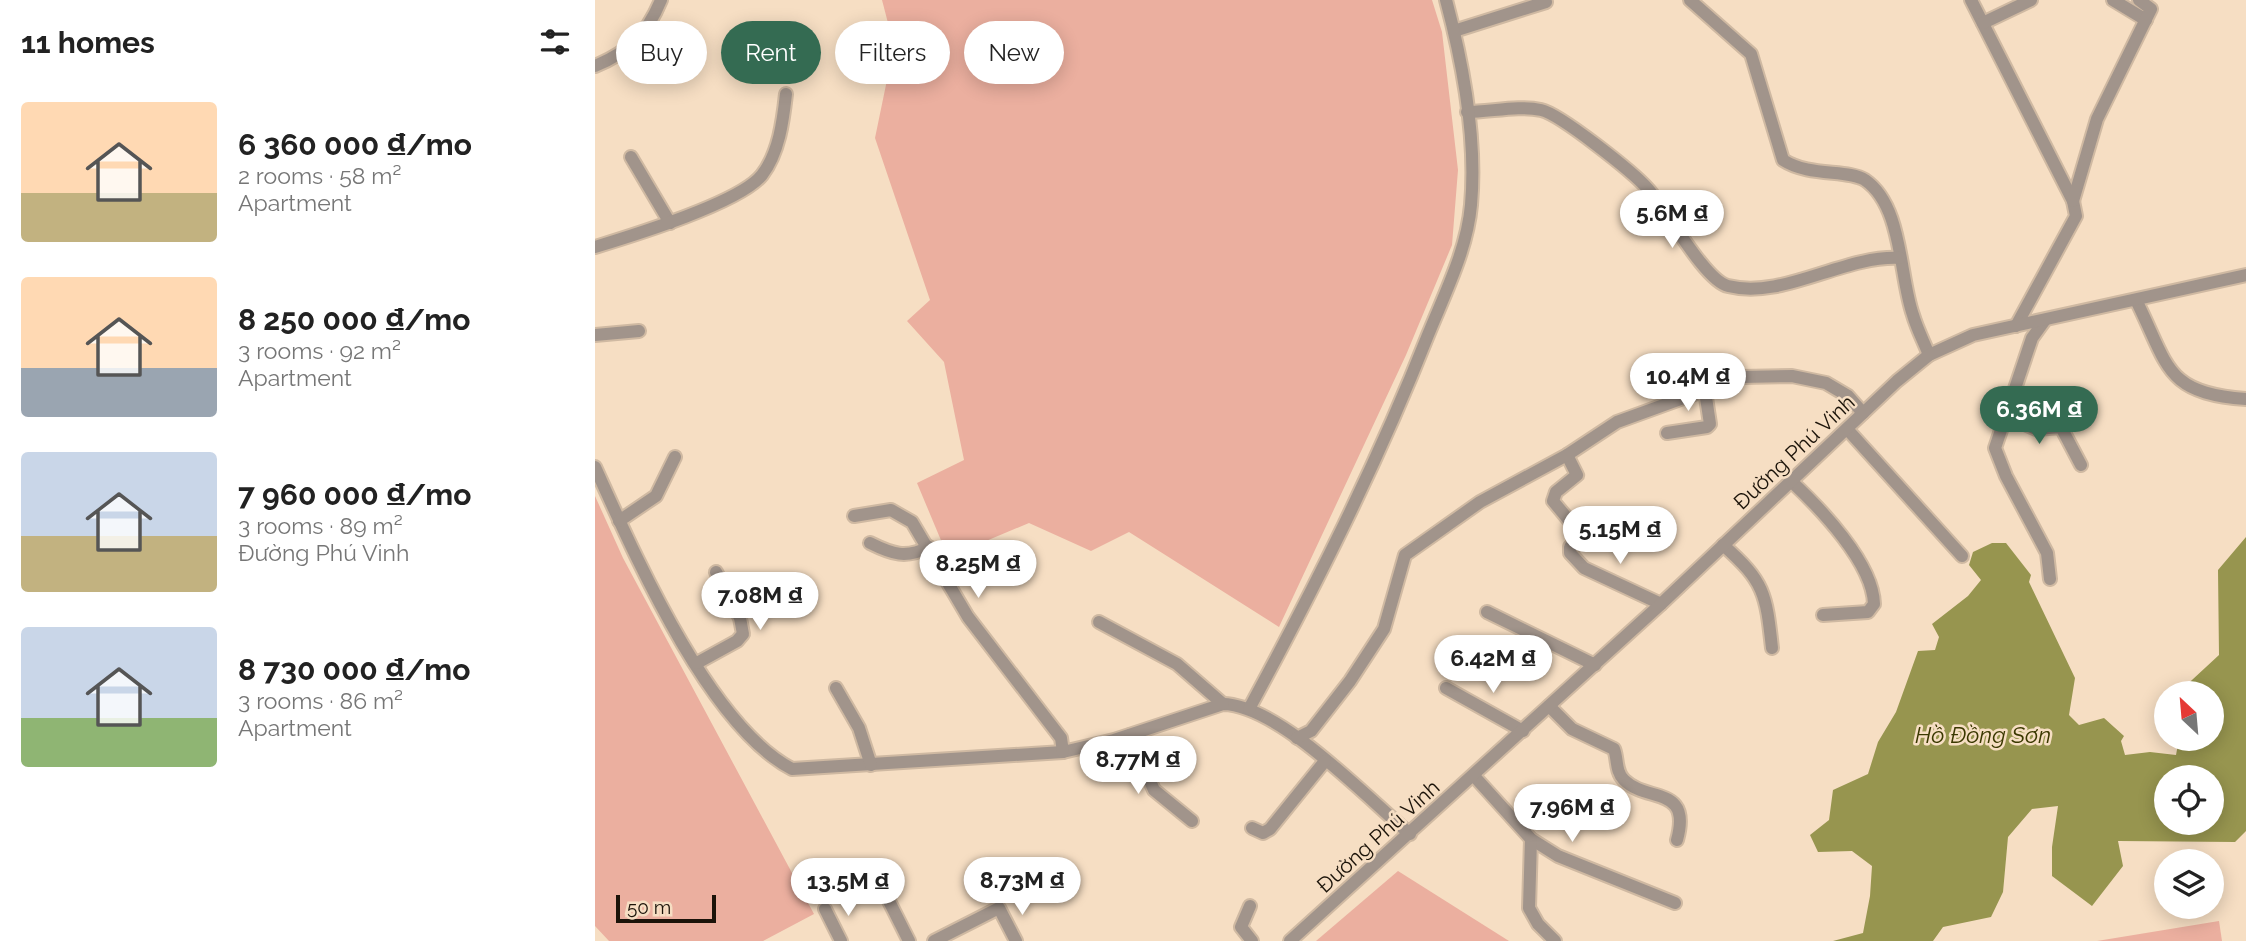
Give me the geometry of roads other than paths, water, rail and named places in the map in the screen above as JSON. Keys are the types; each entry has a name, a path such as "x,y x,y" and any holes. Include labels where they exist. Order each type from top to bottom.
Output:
{"street":[{"path":"595,66 618,55 642,36 661,0"},
{"path":"1249,709 1310,597 1363,484 1415,369 1462,251 1471,205 1467,112 1454,31 1446,0"},
{"path":"1690,0 1751,54 1783,160 1797,169 1864,179 1882,198 1894,229 1912,314 1929,355"},
{"path":"1971,0 2073,201 2076,216 2016,326"},
{"path":"1983,23 2031,0"},
{"path":"2113,0 2146,20"},
{"path":"2073,201 2097,119 2151,9 2139,0"},
{"path":"1454,31 1546,2"},
{"path":"596,246 670,223 750,185 764,173 783,124 786,94"},
{"path":"1467,112 1538,109 1558,117 1647,188 1712,276 1728,286 1794,283 1867,259 1900,258"},
{"path":"631,157 670,223"},
{"name":"Đường Phú Vinh","path":"1290,941 1474,776 1863,413 1929,355 1972,335 2246,275"},
{"path":"2136,300 2171,371 2182,384 2205,394 2246,399"},
{"path":"2045,320 2032,338 1995,448 2006,476 2047,553 2050,579"},
{"path":"595,335 639,331"},
{"path":"1297,738 1311,731 1377,642 1388,619 1405,555 1480,502 1567,455 1617,422 1741,377 1792,376 1826,383 1848,396 1863,413"},
{"path":"1667,433 1707,427 1710,424 1705,391"},
{"path":"2004,415 2036,429 2061,427 2081,466"},
{"path":"1847,429 1962,556"},
{"path":"1567,455 1577,475 1556,492 1553,501 1583,536"},
{"path":"619,521 656,496 675,457"},
{"path":"595,467 634,556 697,663 740,727 772,759 792,769 1002,753 1063,752 1223,704 1249,709 1273,719 1410,834"},
{"path":"1791,481 1841,535 1873,592 1874,604 1868,612 1823,615"},
{"path":"854,516 896,511 912,522 968,617 1061,738 1063,752"},
{"path":"1599,526 1583,536 1569,550 1584,568 1661,604"},
{"path":"870,543 888,552 908,556 929,547"},
{"path":"1723,545 1747,566 1761,586 1768,608 1772,648"},
{"path":"697,663 743,634 740,618 716,572"},
{"path":"1487,612 1595,665"},
{"path":"1099,622 1177,664 1223,704"},
{"path":"836,688 859,728 871,765"},
{"path":"1446,688 1523,730"},
{"path":"1549,706 1572,729 1613,749 1621,778 1631,786 1663,795 1674,804 1681,822 1677,840"},
{"path":"1130,734 1154,790 1192,821"},
{"path":"1252,828 1263,833 1270,829 1325,761"},
{"path":"1474,776 1531,839 1558,856 1675,903"},
{"path":"1531,839 1529,908 1538,924 1555,941"},
{"path":"878,879 909,941"},
{"path":"1250,906 1241,927 1252,941"},
{"path":"934,941 999,908 1016,941"},
{"path":"825,909 841,941"}],"water":[{"name":"Hồ Đồng Sơn","path":"2246,537 2246,831 2235,842 2118,841 2123,866 2092,906 2052,876 2052,847 2058,806 2032,809 2008,837 2003,892 1991,917 1943,927 1933,941 1833,941 1863,933 1872,866 1852,851 1818,852 1810,835 1829,820 1833,790 1868,774 1878,742 1896,712 1918,651 1935,650 1939,637 1932,624 1968,596 1981,580 1969,565 1973,552 1992,543 2006,543 2031,575 2029,582 2075,678 2069,715 2079,725 2104,718 2124,736 2121,741 2125,755 2224,751 2224,681 2191,681 2219,655 2218,570"}]}
